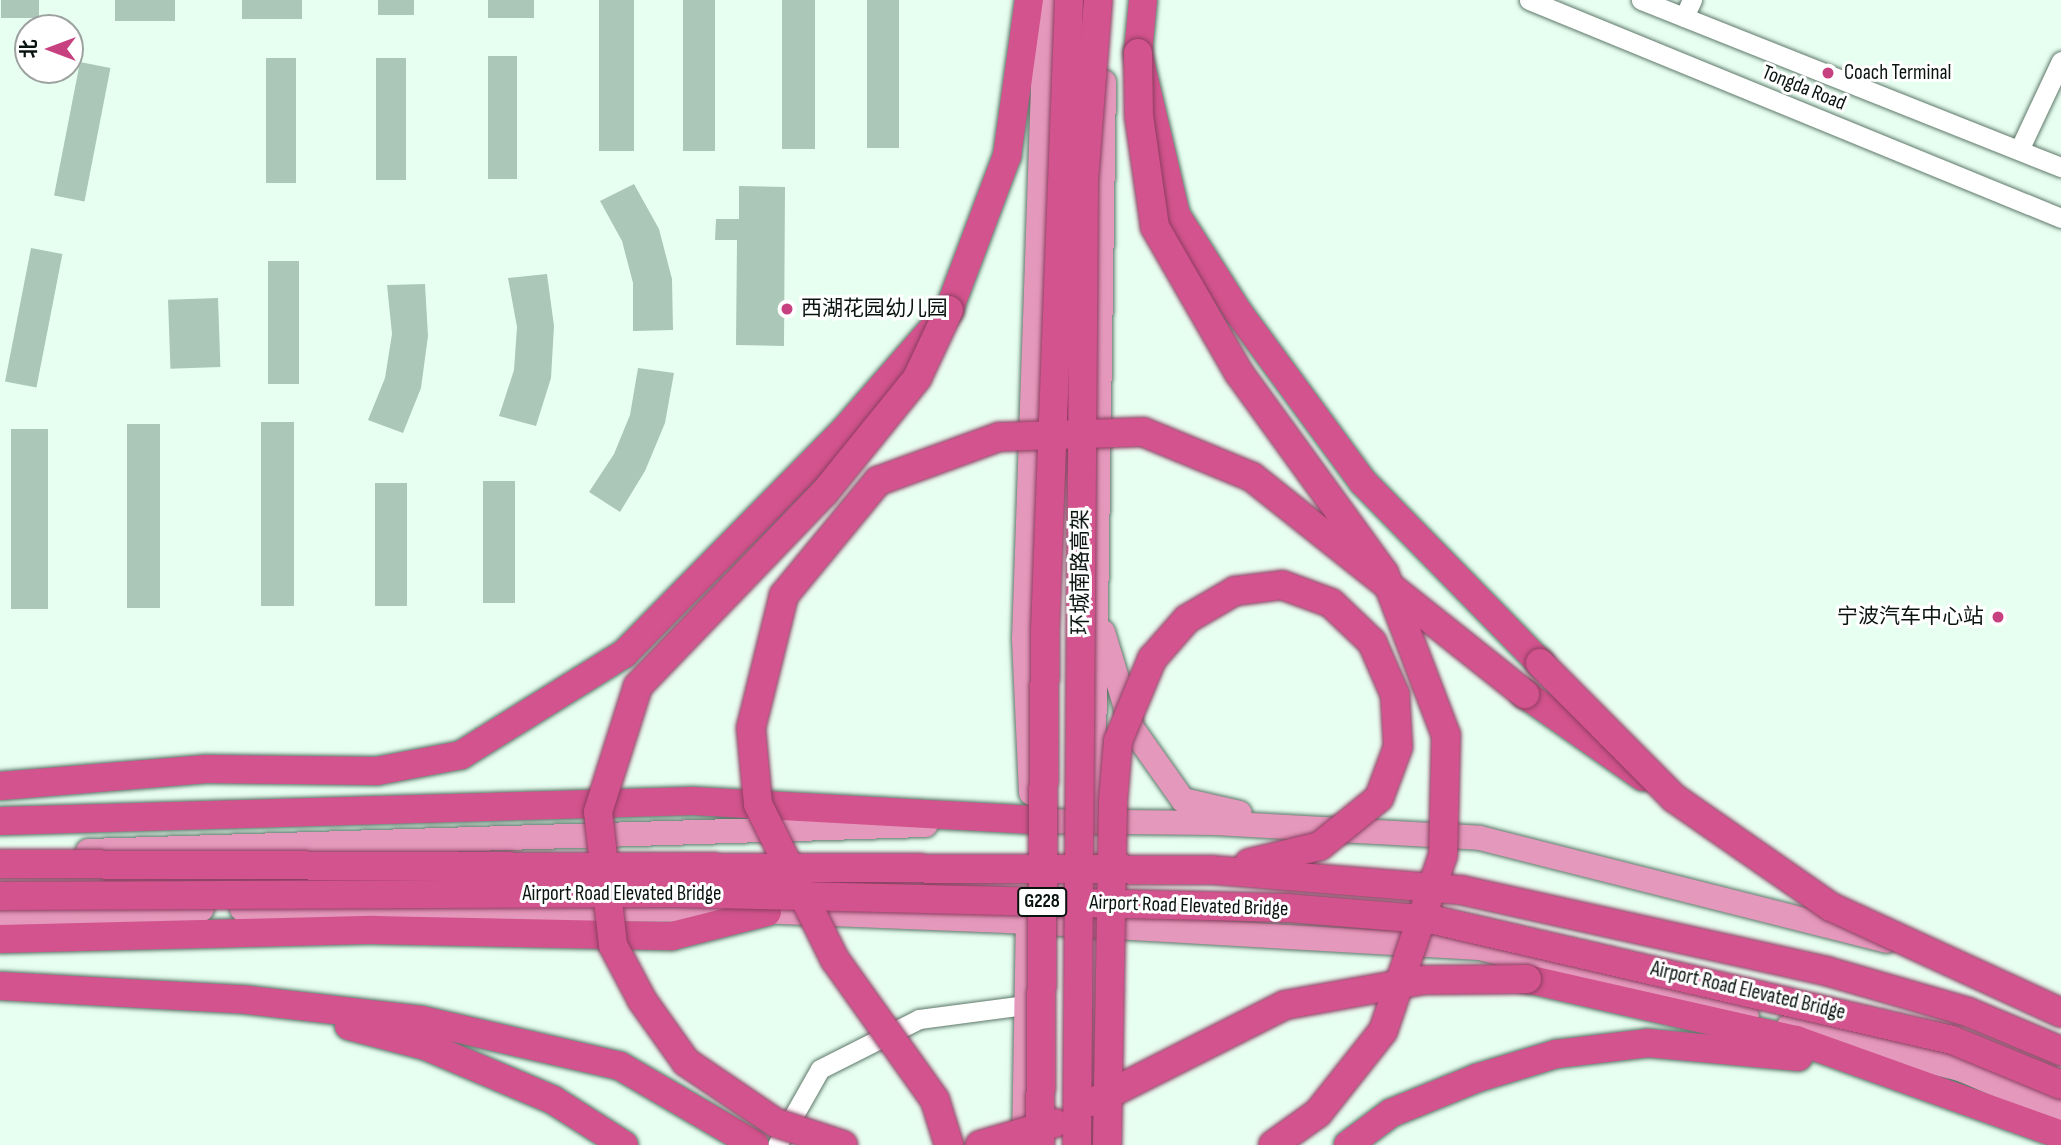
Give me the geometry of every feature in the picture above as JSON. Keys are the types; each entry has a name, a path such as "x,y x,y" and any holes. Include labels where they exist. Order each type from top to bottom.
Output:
{"highway":[{"path":"843,1145 776,1123 686,1062 642,1000 613,945 598,812 638,686 824,493 917,378 949,310 1007,156 1029,0"},
{"name":"环城南路高架","path":"1040,1145 1045,630 1069,0"},
{"name":"环城南路高架","path":"1077,1145 1084,181 1098,0"},
{"path":"1143,0 1138,53 1139,116 1155,227 1239,373 1384,573 1446,735 1443,855 1384,1031 1318,1113 1273,1145"},
{"path":"1138,53 1176,215 1238,312 1363,482 1674,798"},
{"path":"0,786 206,769 377,771 461,755 624,654 843,432 949,310"},
{"path":"948,1145 935,1100 835,960 758,804 751,728 785,595 878,481 999,437 1143,432 1252,477 1525,694 1831,906 2061,1013"},
{"path":"1107,1145 1111,852 1118,741 1152,659 1187,619 1235,591 1282,585 1331,603 1372,642 1395,695 1398,747 1379,798 1320,846 1212,870"},
{"path":"0,821 693,801 1032,820"},
{"name":"Airport Road Elevated Bridge","path":"0,864 1212,870 1461,890 1826,971 1968,1012 2061,1051"},
{"name":"Airport Road Elevated Bridge","path":"0,896 676,893 1288,908 1434,920 1952,1040 2061,1085"},
{"path":"0,939 374,930 672,936 767,912"},
{"path":"980,1145 1056,1122 1285,1005 1424,980 1527,979 1796,1040 2061,1135"},
{"path":"0,986 248,1000 421,1020 620,1066 755,1145"},
{"path":"248,1000 426,1046 553,1100 624,1145"},
{"path":"1348,1145 1391,1113 1477,1077 1556,1054 1648,1042 1709,1045 1871,1067"}],"main road":[{"path":"1024,1145 1032,820 1024,639 1046,0"},
{"path":"1087,1145 1104,32 1110,0"},
{"path":"1096,608 1132,728 1183,800 1309,828"},
{"path":"0,851 712,834 1032,820 1309,828 1480,838 1969,962 2061,1001"},
{"path":"0,916 188,908 767,912 1089,925 1480,948 1960,1069 2061,1112"}],"street":[{"name":"Tongda Road","path":"1529,0 2061,218"},
{"path":"1641,0 1688,9 2061,167"},
{"path":"2020,148 2061,61"},
{"path":"777,1145 820,1069 919,1018 1026,1005"}],"building":[{"path":"1,0 39,0 39,14 14,14 14,18 1,18"},
{"path":"115,0 175,0 175,21 115,21"},
{"path":"242,0 302,0 302,19 242,19"},
{"path":"378,0 414,0 414,15 378,15"},
{"path":"488,0 534,0 534,18 488,18"},
{"path":"599,0 634,0 634,151 599,151"},
{"path":"683,0 715,0 715,151 683,151"},
{"path":"782,0 815,0 815,149 782,149"},
{"path":"867,0 899,0 899,148 867,148"},
{"path":"488,56 517,56 517,179 488,179"},
{"path":"266,58 296,58 296,183 266,183"},
{"path":"376,58 406,58 406,180 376,180"},
{"path":"84,63 110,68 84,201 54,196 76,84 84,84"},
{"path":"634,184 659,229 672,279 673,330 633,331 633,283 622,241 600,201"},
{"path":"739,186 785,187 784,346 736,345 737,240 715,240 716,219 739,219"},
{"path":"31,248 62,254 36,388 5,382"},
{"path":"268,261 299,261 299,384 268,384"},
{"path":"547,274 554,326 551,378 536,426 499,416 514,370 517,327 508,278"},
{"path":"425,284 428,336 421,388 403,433 368,420 385,378 392,334 387,285"},
{"path":"218,298 220,367 170,369 168,300"},
{"path":"638,368 674,373 665,423 645,471 620,512 589,492 614,454 630,415"},
{"path":"261,422 294,422 294,606 261,606"},
{"path":"127,424 160,424 160,608 127,608"},
{"path":"11,429 48,429 48,609 11,609"},
{"path":"483,481 515,481 515,603 483,603"},
{"path":"375,483 407,483 407,606 375,606"}],"place":[{"name":"Coach Terminal","path":"1828,73"},
{"name":"西湖花园幼儿园","path":"787,309"},
{"name":"宁波汽车中心站","path":"1998,617"}]}
